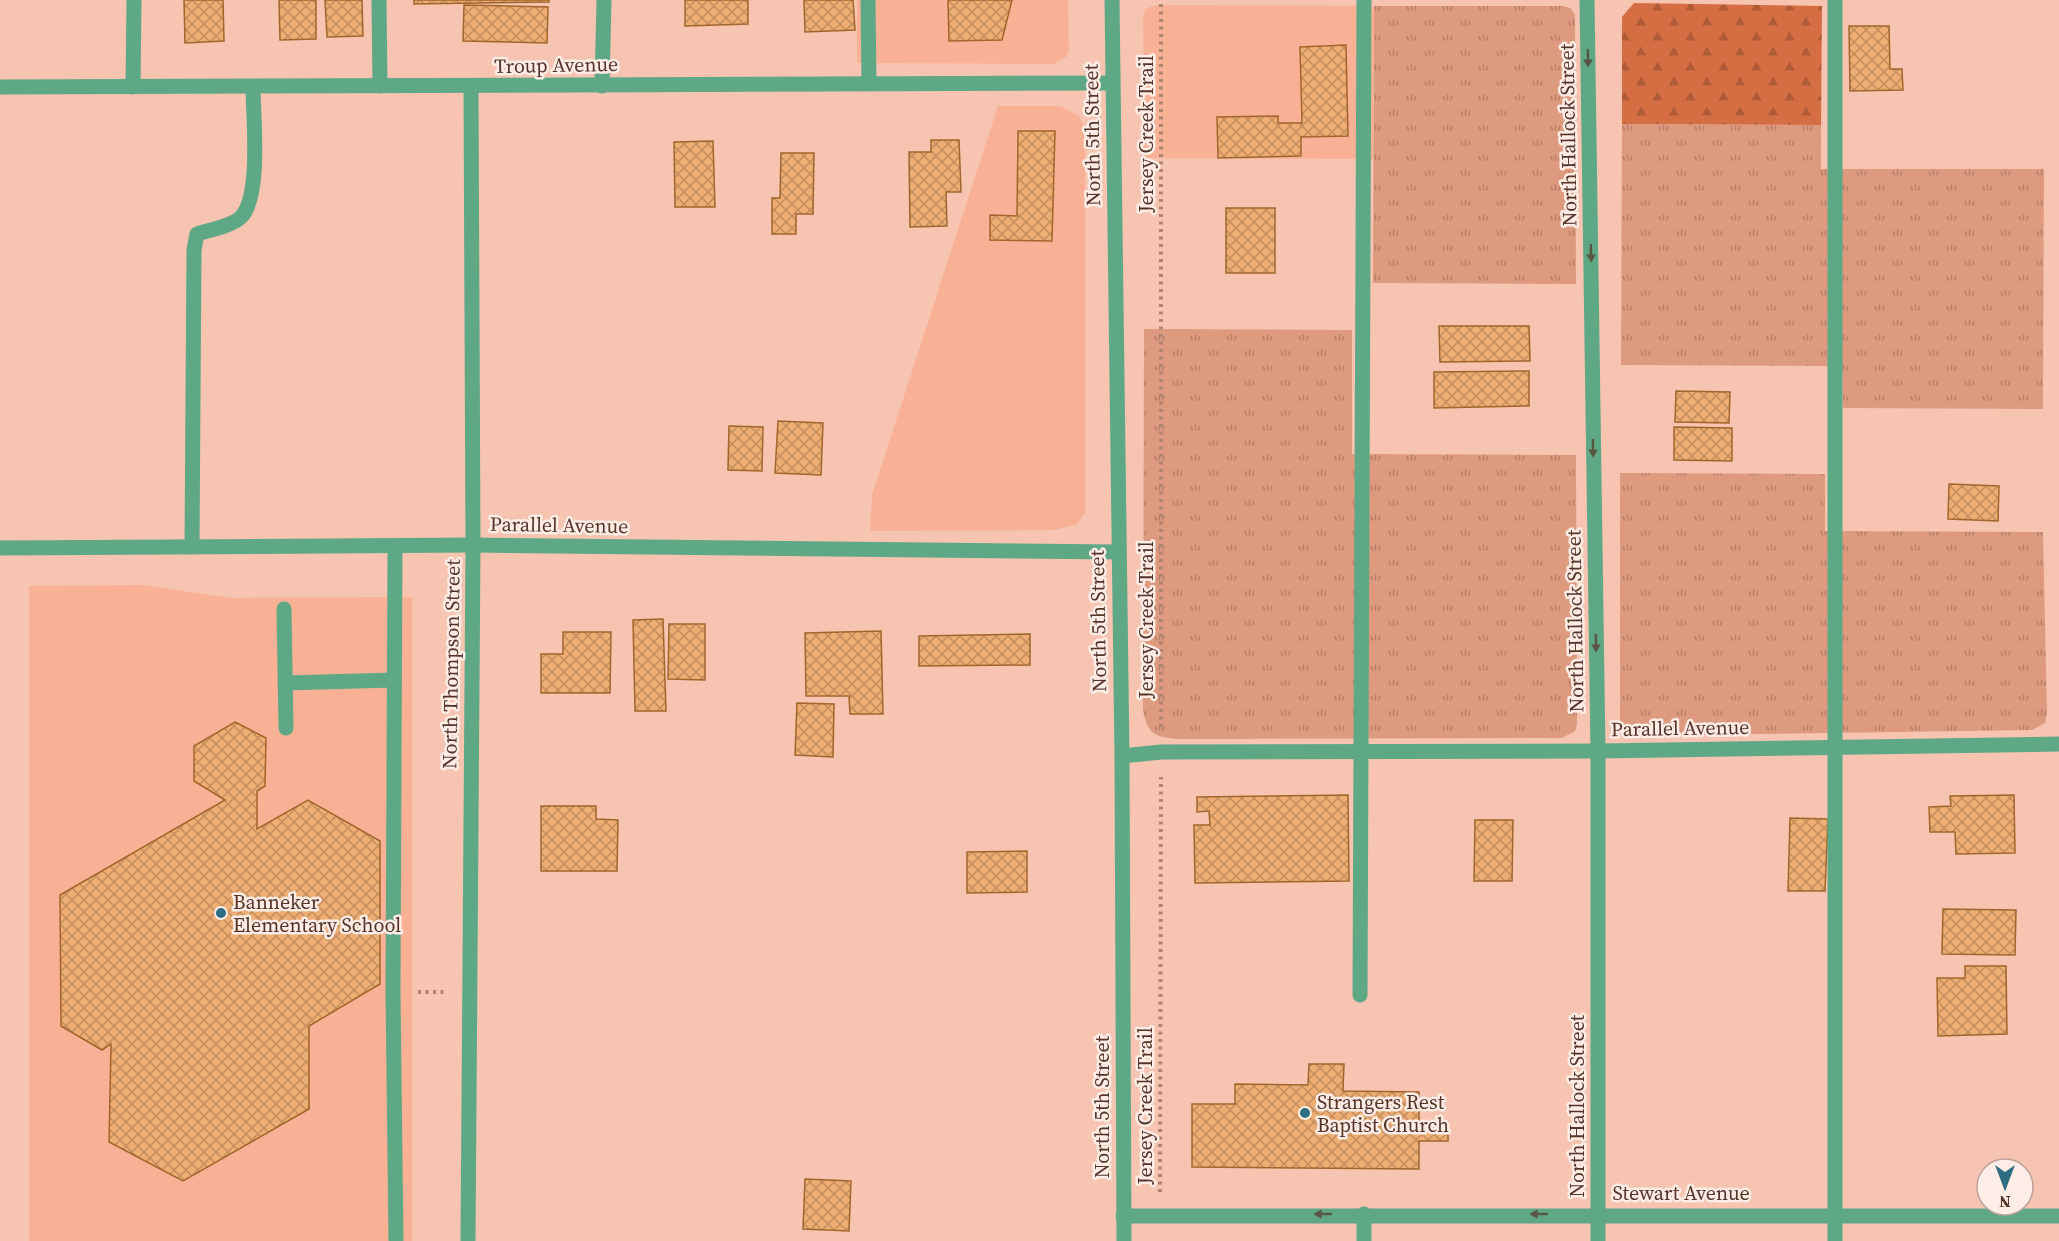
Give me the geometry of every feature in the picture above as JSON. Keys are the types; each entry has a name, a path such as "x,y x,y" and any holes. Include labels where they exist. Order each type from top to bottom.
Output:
{"street":[{"path":"134,0 134,87"},
{"path":"379,0 380,86"},
{"path":"602,86 604,0"},
{"path":"868,0 869,84"},
{"name":"North 5th Street","path":"1112,0 1122,756 1124,1241"},
{"path":"1360,995 1364,0"},
{"name":"North Hallock Street","path":"1587,0 1598,751 1598,1241"},
{"path":"1835,0 1835,1241"},
{"name":"Troup Avenue","path":"0,87 1112,83"},
{"path":"192,547 194,250 197,234 240,219 251,203 254,176 253,87"},
{"name":"North Thompson Street","path":"468,1241 473,545 471,87"},
{"name":"Parallel Avenue","path":"0,548 473,545 1118,552"},
{"path":"395,546 393,993 396,1241"},
{"path":"284,609 286,728"},
{"path":"285,683 394,680"},
{"name":"Parallel Avenue","path":"1122,756 1161,752 1598,751 2059,744"},
{"name":"Stewart Avenue","path":"1123,1216 1160,1214 1598,1214 2059,1216"},
{"path":"1364,1214 1364,1241"}],"path":[{"name":"Jersey Creek Trail","path":"1160,1214 1161,0"},
{"path":"393,993 468,992"}],"shaded area":[{"path":"857,0 1068,0 1069,49 1066,57 1054,64 857,63"},
{"path":"1155,5 1374,6 1373,159 1144,158 1143,17 1146,9"},
{"path":"998,106 1060,106 1079,116 1085,131 1085,513 1077,524 1055,530 870,531 872,495"},
{"name":"Banneker Elementary School","path":"142,585 231,598 412,597 412,1241 29,1241 29,586"}],"green space":[{"path":"1634,3 1822,6 1821,125 1622,124 1622,17"},
{"path":"1374,6 1563,6 1570,8 1575,14 1576,284 1373,283"},
{"path":"1622,124 1821,125 1821,169 2044,169 2043,409 1843,408 1842,366 1621,365"},
{"path":"1144,329 1352,330 1352,454 1576,455 1577,725 1575,731 1562,738 1177,739 1153,733 1147,725 1143,711"},
{"path":"1620,473 1825,474 1825,531 2043,532 2047,714 2045,723 2032,730 1629,736 1620,724"}],"building":[{"path":"184,0 223,0 224,41 185,43"},
{"path":"279,0 316,0 316,39 280,40"},
{"path":"325,0 362,0 363,36 327,37"},
{"path":"414,0 549,0 549,2 414,4"},
{"path":"685,0 748,0 748,24 685,26"},
{"path":"804,0 853,0 855,30 805,32"},
{"path":"948,0 1012,0 1002,40 949,41"},
{"path":"464,5 548,7 547,43 463,41"},
{"path":"1849,26 1889,26 1890,69 1902,69 1903,90 1850,91"},
{"path":"1346,45 1348,136 1301,137 1301,156 1218,158 1217,117 1278,116 1278,123 1302,123 1300,47"},
{"path":"1018,131 1055,131 1052,241 990,240 990,215 1017,216"},
{"path":"931,140 959,140 961,192 946,192 947,226 910,227 909,152 931,152"},
{"path":"713,141 715,207 675,207 674,142"},
{"path":"781,153 814,153 813,214 796,214 796,234 772,234 772,198 780,198"},
{"path":"1226,208 1275,208 1275,273 1226,273"},
{"path":"1439,326 1529,326 1530,361 1440,362"},
{"path":"1529,371 1529,406 1434,408 1434,372"},
{"path":"1676,391 1730,392 1729,423 1675,422"},
{"path":"778,421 823,423 821,475 775,473"},
{"path":"729,426 763,427 762,471 728,470"},
{"path":"1674,427 1732,428 1732,461 1674,460"},
{"path":"1949,484 1999,486 1998,521 1948,519"},
{"path":"663,619 666,711 635,711 633,620"},
{"path":"669,624 705,624 705,680 668,679"},
{"path":"881,631 883,714 850,714 849,696 806,696 805,633"},
{"path":"563,632 611,632 610,693 541,693 541,654 563,654"},
{"path":"1030,634 1030,665 919,666 919,636"},
{"path":"797,703 834,704 833,757 795,755"},
{"path":"235,722 266,738 265,786 257,791 257,829 308,800 380,841 380,984 309,1026 309,1109 183,1181 109,1142 111,1044 102,1050 61,1026 60,895 225,800 194,781 194,746"},
{"path":"1348,795 1349,881 1195,883 1194,825 1210,825 1209,811 1197,812 1197,797"},
{"path":"2014,795 2015,853 1956,854 1955,832 1930,832 1929,807 1951,806 1950,796"},
{"path":"541,806 596,806 596,819 618,820 617,871 541,871"},
{"path":"1790,818 1828,819 1825,891 1788,891"},
{"path":"1475,820 1513,820 1512,881 1474,881"},
{"path":"1027,851 1027,892 967,893 967,852"},
{"path":"1943,909 2016,910 2015,955 1942,954"},
{"path":"1965,966 2006,966 2007,1034 1938,1036 1937,978 1965,978"},
{"name":"Strangers Rest Baptist Church","path":"1309,1064 1344,1064 1343,1091 1419,1092 1419,1121 1448,1122 1448,1141 1419,1141 1419,1169 1192,1167 1192,1104 1235,1104 1235,1084 1308,1085"},
{"path":"805,1179 851,1181 849,1231 803,1229"}],"place":[{"name":"Banneker Elementary School","path":"221,913"},
{"name":"Strangers Rest Baptist Church","path":"1305,1113"}]}
